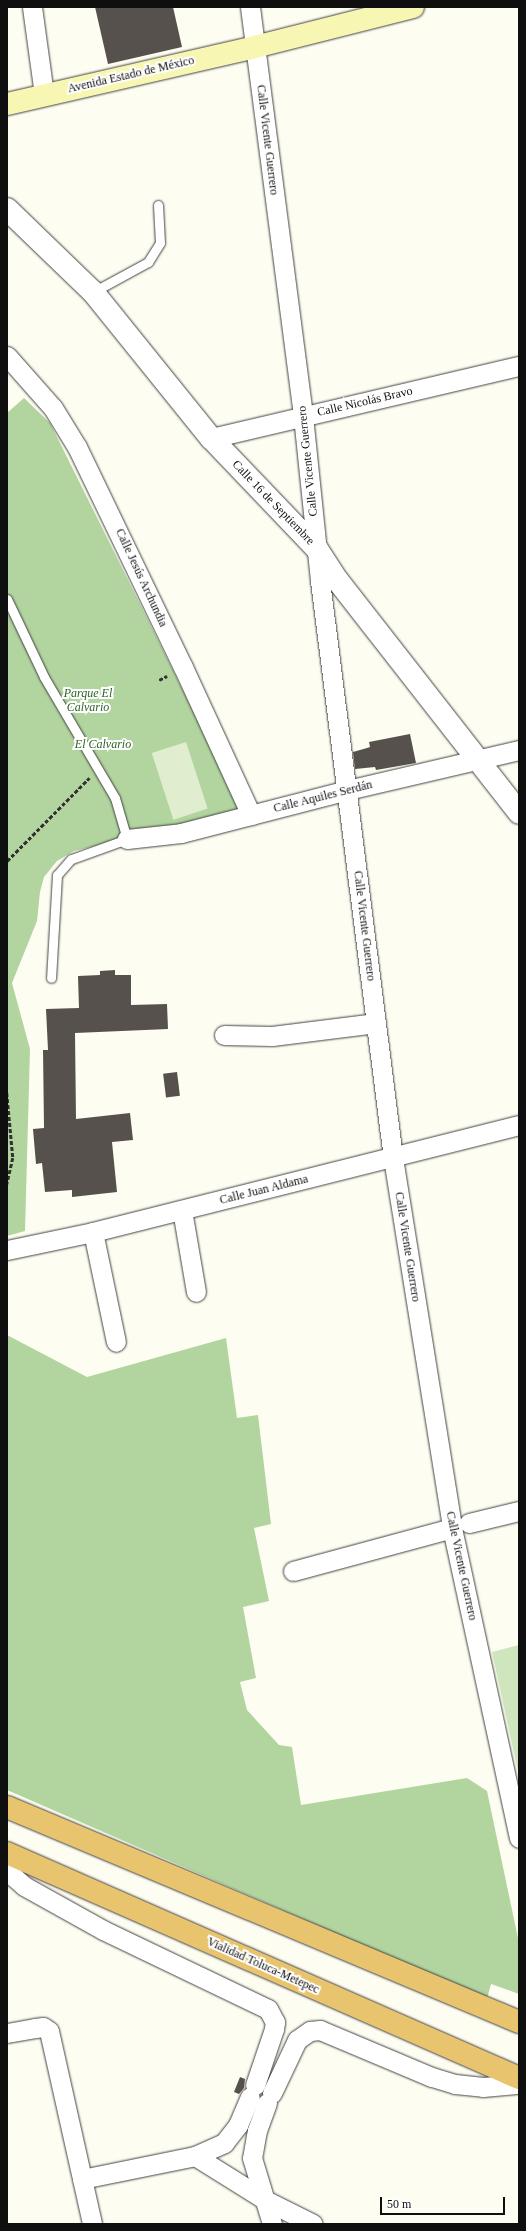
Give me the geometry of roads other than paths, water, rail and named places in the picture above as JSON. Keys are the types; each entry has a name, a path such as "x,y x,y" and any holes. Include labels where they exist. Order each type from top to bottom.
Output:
{"highway":[{"path":"7,1807 519,2022"},
{"name":"Vialidad Toluca-Metepec","path":"7,1853 519,2078"}],"main road":[{"path":"255,47 413,7"},
{"name":"Avenida Estado de México","path":"7,104 255,47"}],"street":[{"path":"32,7 44,95"},
{"name":"Calle Vicente Guerrero","path":"250,7 304,416 317,549 393,1158 519,1838"},
{"name":"Calle 16 de Septiembre","path":"7,209 93,292 211,438 317,549 338,581 477,762 519,813"},
{"name":"Calle Jesús Archundia","path":"7,356 53,408 77,447 180,660 251,815"},
{"name":"Calle Nicolás Bravo","path":"211,438 519,366"},
{"name":"Calle Aquiles Serdán","path":"127,839 149,839 181,833 347,790 477,762 519,750"},
{"path":"224,1035 272,1036 376,1023"},
{"name":"Calle Juan Aldama","path":"7,1250 93,1232 393,1158 519,1125"},
{"path":"182,1210 196,1292"},
{"path":"93,1232 116,1342"},
{"path":"293,1571 519,1511"},
{"path":"7,1871 24,1886 102,1930 261,2004 272,2015 274,2029 261,2094 253,2152 272,2224"},
{"path":"7,2033 36,2028 43,2028 49,2031 92,2224"},
{"path":"274,2029 297,2040"},
{"path":"82,2179 195,2156 228,2139 261,2094 297,2040 310,2031 320,2030 432,2077 456,2084 483,2087 519,2084"},
{"path":"228,2139 253,2152"},
{"path":"195,2156 267,2201 313,2224"}],"lane":[{"path":"93,292 148,262 160,244 158,205"},
{"path":"7,599 44,677 114,798 127,839 71,859 57,875 51,978"}],"park label":[{"name":"Parque El Calvario","path":"88,701"},
{"name":"El Calvario","path":"103,745"}]}
